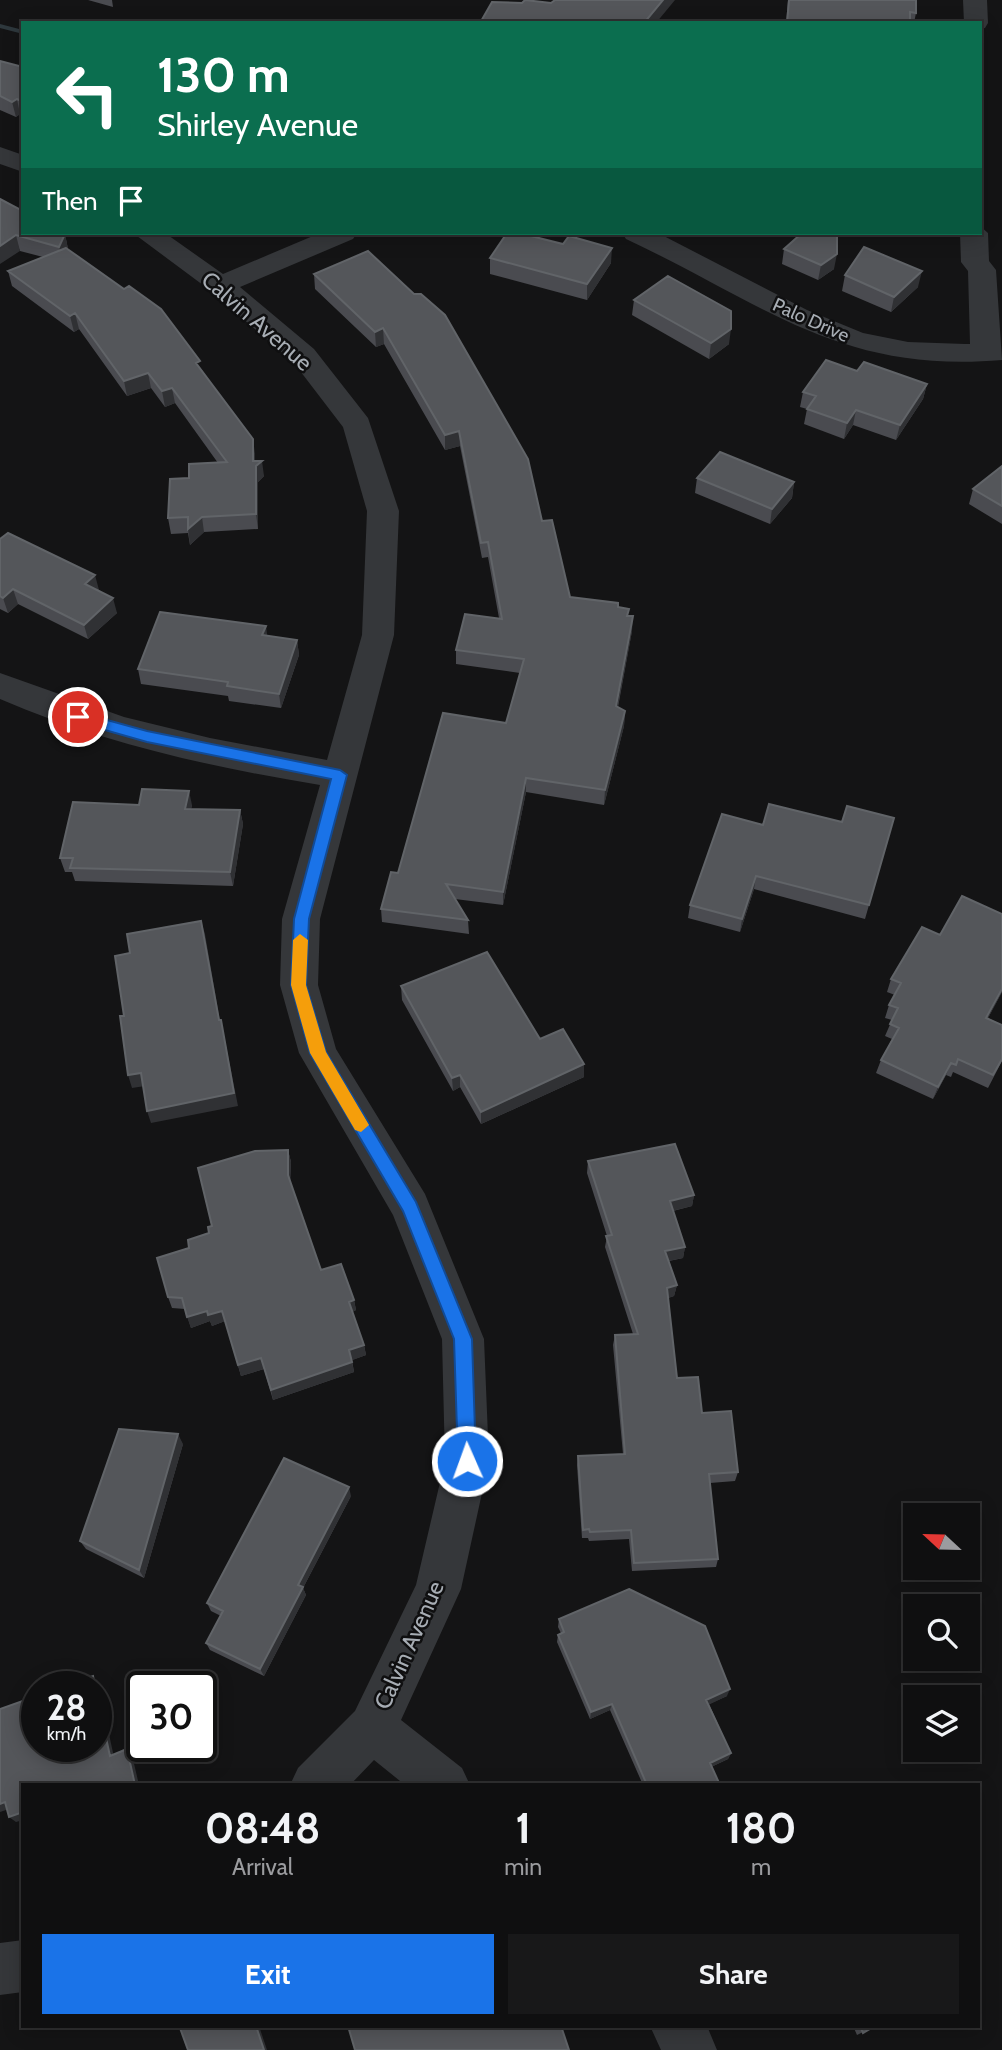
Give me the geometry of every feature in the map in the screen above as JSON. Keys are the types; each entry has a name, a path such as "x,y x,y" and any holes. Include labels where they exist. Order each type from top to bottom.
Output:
{"street":[{"path":"975,0 976,21"},
{"path":"0,155 21,163"},
{"name":"Calvin Avenue","path":"150,235 221,285 304,356 357,425 383,511 378,635 301,919 299,985 318,1053 410,1207 463,1339 467,1461 438,1589 372,1728 442,1783"},
{"path":"221,285 338,235"},
{"name":"Palo Drive","path":"640,235 813,324 854,339 901,350 994,351"},
{"path":"974,235 975,262 982,270 994,351"},
{"path":"0,685 55,710 147,736 340,775"},
{"path":"317,1783 372,1728"},
{"path":"0,1969 21,1966"},
{"path":"677,2028 691,2050"}],"building":[{"path":"525,0 551,3 555,0 663,0 646,21 481,21 492,2 522,3"},
{"path":"789,0 916,0 916,13 910,12 910,21 787,21"},
{"path":"0,61 21,66 21,101 17,99 12,102 0,96"},
{"path":"0,199 21,210 21,235 65,235 59,247 16,235 0,246"},
{"path":"506,235 527,235 563,244 569,236 612,248 587,284 490,258"},
{"path":"800,235 837,235 837,254 821,265 784,249"},
{"path":"864,247 922,271 894,297 845,275"},
{"path":"66,248 124,289 129,286 161,309 200,361 196,363 253,439 253,461 262,461 256,466 256,514 202,517 188,529 188,517 168,518 170,479 189,478 189,464 227,462 172,388 162,391 148,373 124,381 75,313 70,316 8,271"},
{"path":"368,251 414,294 421,294 445,315 528,459 542,521 552,520 570,597 618,603 618,607 629,609 627,616 633,616 616,706 625,711 605,790 526,778 503,892 446,884 468,920 381,909 391,872 398,873 443,713 506,723 524,659 456,650 465,614 502,619 488,542 481,543 459,431 445,435 383,328 375,332 314,274"},
{"path":"668,276 731,311 731,329 711,343 634,300"},
{"path":"826,360 857,371 864,362 927,384 900,425 856,410 847,423 807,409 816,396 803,392"},
{"path":"720,452 794,482 772,509 697,478"},
{"path":"1002,466 1002,506 973,489"},
{"path":"8,533 95,575 85,584 113,598 84,625 13,589 3,598 0,596 0,539"},
{"path":"160,612 266,626 262,635 297,640 279,694 227,686 228,682 138,669"},
{"path":"142,789 189,791 185,809 240,810 230,872 70,868 73,858 60,858 73,802 139,805"},
{"path":"769,804 842,822 847,806 894,818 869,905 756,876 742,919 690,905 722,814 763,825"},
{"path":"962,896 1002,914 1002,989 986,1018 1002,1025 1002,1059 993,1075 958,1059 956,1065 951,1063 938,1087 881,1060 899,1028 890,1024 898,1008 889,1005 901,983 891,979 922,927 940,935"},
{"path":"201,921 234,1093 147,1111 141,1073 128,1075 120,1016 124,1016 115,956 130,953 127,934"},
{"path":"487,952 540,1039 563,1029 584,1064 481,1112 460,1075 452,1078 401,986"},
{"path":"675,1144 694,1195 670,1201 685,1247 665,1251 677,1285 667,1288 677,1378 698,1377 702,1413 731,1411 738,1472 709,1474 718,1559 634,1563 631,1530 583,1530 578,1456 625,1454 615,1335 638,1334 606,1236 612,1235 588,1161"},
{"path":"288,1150 288,1175 321,1270 341,1264 354,1300 349,1302 364,1345 349,1350 352,1362 271,1390 261,1358 238,1365 222,1311 208,1315 207,1311 187,1317 182,1298 168,1297 157,1258 189,1248 188,1240 209,1233 208,1227 212,1226 198,1168 255,1151"},
{"path":"119,1429 178,1434 139,1570 80,1541"},
{"path":"284,1458 349,1487 298,1585 303,1587 260,1669 206,1643 223,1611 207,1603"},
{"path":"629,1589 705,1626 730,1689 706,1700 731,1753 710,1763 719,1783 646,1783 612,1704 591,1712 558,1635 564,1632 559,1619"},
{"path":"21,1702 21,1762 112,1762 112,1755 126,1749 126,1762 130,1762 135,1783 21,1783 21,1813 9,1817 5,1802 0,1804 0,1709"},
{"path":"180,2028 257,2028 264,2050 188,2050"},
{"path":"349,2028 562,2028 569,2050 355,2050"}],"waterway":[{"path":"0,26 21,31"}],"slow traffic":[{"path":"300,940 299,985 318,1053 361,1125"}],"route":[{"path":"78,717 147,736 288,767 340,775 301,919 299,985 318,1053 410,1207 463,1339 467,1461"}]}
